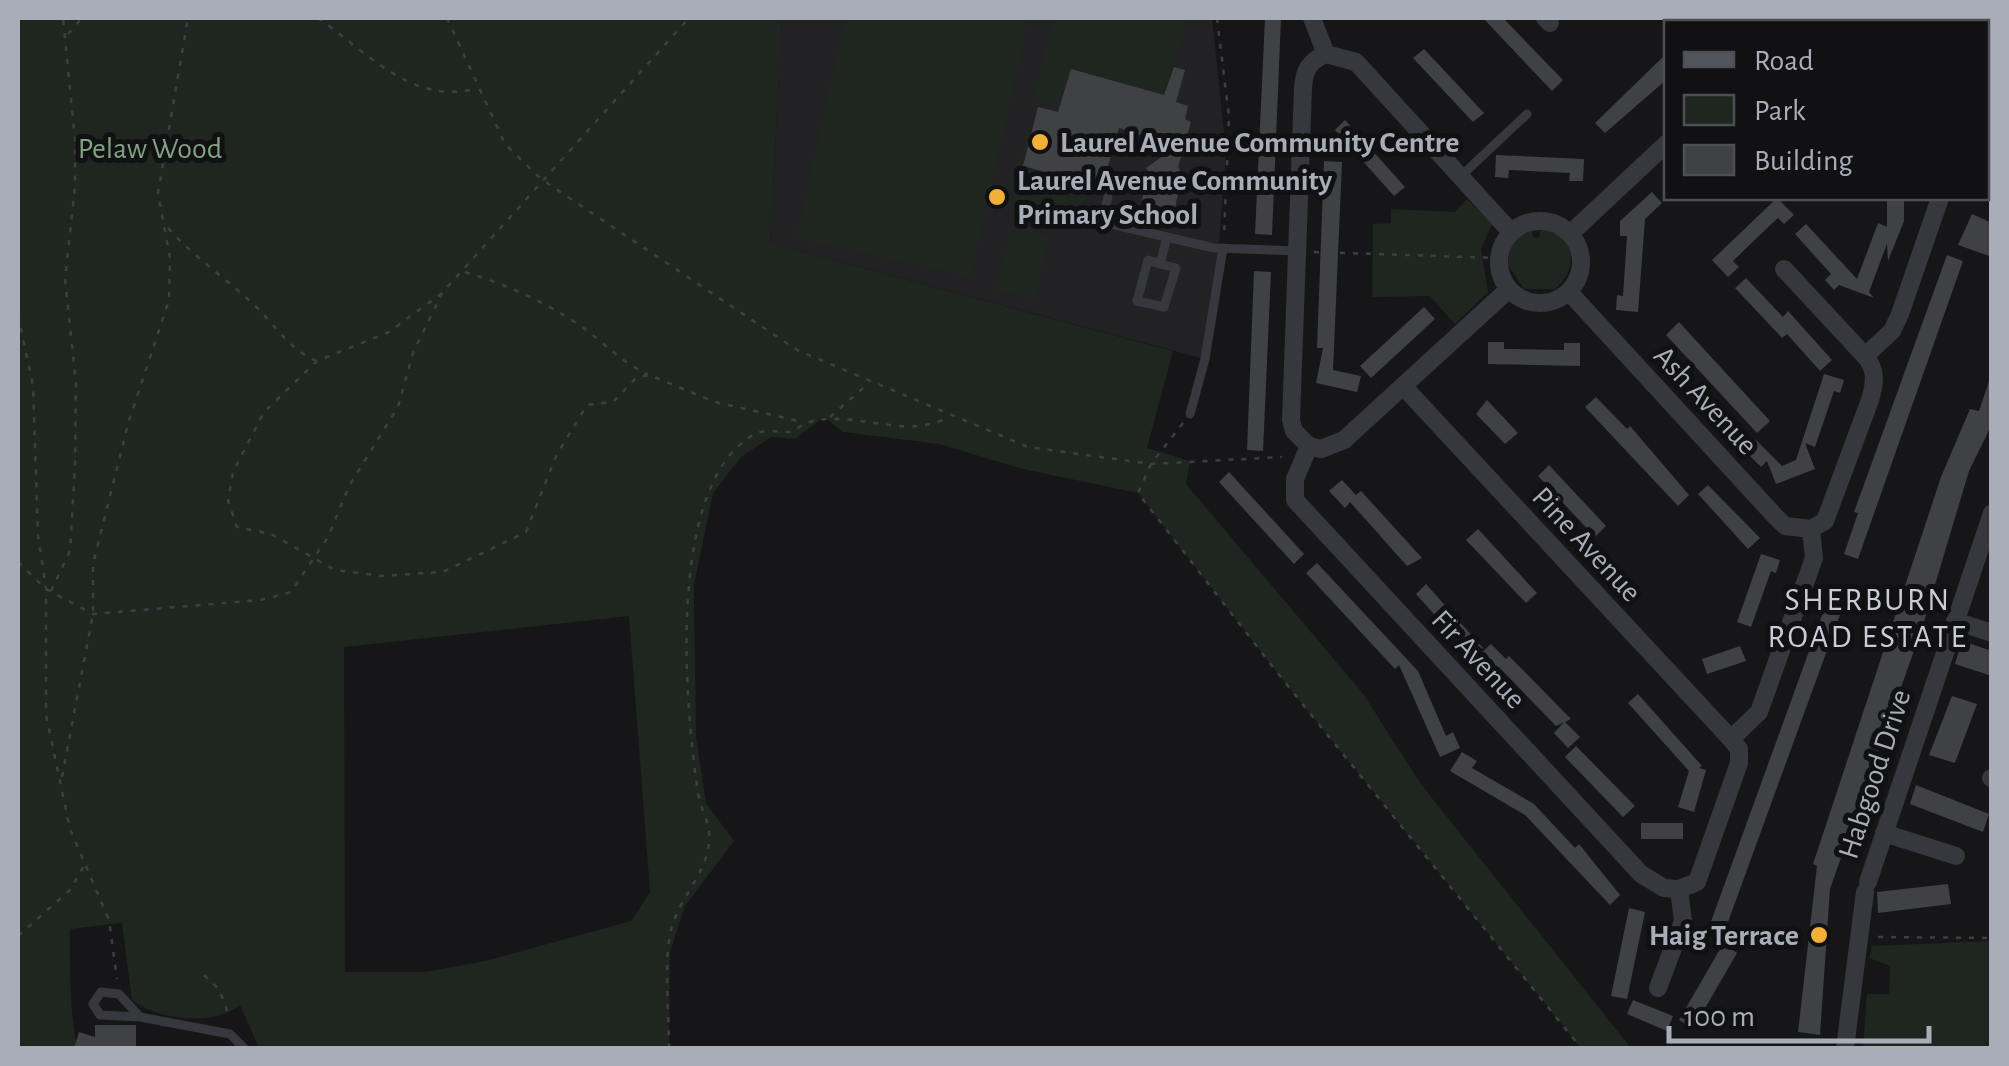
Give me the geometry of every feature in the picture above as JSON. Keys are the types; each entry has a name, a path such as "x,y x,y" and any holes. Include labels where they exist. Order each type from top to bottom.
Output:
{"street":[{"path":"1312,18 1326,54 1356,62 1511,232"},
{"name":"Fir Avenue","path":"1326,54 1314,59 1304,74 1291,420 1304,448 1293,492 1303,509 1641,874 1664,888 1678,889"},
{"path":"1571,233 1664,146"},
{"path":"1865,356 1892,331 1939,200"},
{"path":"1540,220 1556,223 1571,233 1582,258 1581,271 1569,292 1539,303 1509,289 1499,258 1511,232 1540,220"},
{"path":"1658,988 1683,921 1678,889 1696,882 1739,763 1739,749 1732,738 1758,712 1814,558 1810,529 1825,521 1875,382 1872,365 1865,356 1784,269"},
{"path":"1304,448 1321,449 1344,440 1509,289"},
{"name":"Ash Avenue","path":"1569,292 1774,515 1786,526 1810,529"},
{"name":"Pine Avenue","path":"1403,386 1732,738"},
{"name":"Habgood Drive","path":"1845,1048 1867,887 1992,513"},
{"path":"1955,622 1992,633"},
{"path":"1884,833 1956,856"}],"lane":[{"path":"1460,176 1527,114"},
{"path":"1108,197 1104,214 1115,225 1223,248 1298,251"},
{"path":"1160,264 1167,237"},
{"path":"1190,414 1205,358 1223,248"},
{"path":"1148,260 1160,264 1176,268 1164,307 1137,301 1148,260"},
{"path":"140,1017 119,994 102,992 96,997 96,1011 106,1018 140,1017 230,1034 244,1048"}],"path":[{"path":"48,591 70,552 75,466 76,384 64,278 76,188 68,36 63,18"},
{"path":"68,36 82,18"},
{"path":"62,777 93,614 93,564 169,300 167,227 158,192 188,18"},
{"path":"318,18 362,52 418,86 442,94 479,88"},
{"path":"447,18 505,144 541,180 797,350 952,418 1028,446 1152,464 1304,448"},
{"path":"649,375 636,378 613,402 587,405 556,456 526,532 444,572 381,576 335,570 271,534 237,527 228,501 234,472 264,412 317,362 389,332 466,272 541,180 689,18"},
{"path":"1218,18 1230,117 1223,248"},
{"path":"167,227 201,264 250,301 298,354 317,362"},
{"path":"1298,251 1499,258"},
{"path":"466,272 540,301 588,331 614,358 715,402 804,422 917,426 952,418"},
{"path":"18,562 48,591 93,614 260,600 291,592 316,557 344,496 398,408 413,353 442,294"},
{"path":"18,314 33,386 38,535 48,591 46,714 70,829 109,920 119,994"},
{"path":"826,420 870,382"},
{"path":"1190,414 1152,464 1138,492 1282,680 1581,1048"},
{"path":"669,1048 670,935 686,891 706,866 708,830 699,798 692,743 687,580 711,482 727,456 758,432 792,432 804,422"},
{"path":"18,936 70,890 85,863"},
{"path":"1858,937 1992,938"},
{"path":"204,975 214,982 223,998 230,1014 230,1034"}],"shaded area":[{"name":"Laurel Avenue Community Primary School","path":"782,18 1212,18 1226,151 1218,259 1201,358 770,243"}],"green space":[{"name":"Pelaw Wood","path":"18,18 782,18 770,243 1173,351 1147,448 1190,461 1186,484 1364,695 1420,783 1631,1048 1581,1048 1283,680 1138,493 1023,469 939,444 843,432 824,417 795,439 771,437 741,457 713,493 694,585 696,737 706,803 734,841 685,906 670,952 669,1048 259,1048 240,1005 215,1016 186,1018 156,1012 132,1000 122,923 70,929 77,1048 18,1048","holes":["629,616 650,892 631,921 485,961 425,972 345,972 344,647"]},
{"path":"845,18 1029,19 971,277 796,238"},
{"path":"1053,18 1188,18 1164,95 1071,69 1059,108 1033,102"},
{"path":"1028,131 1032,132 1024,166 1050,173 1048,182 1087,189 1078,223 1009,205"},
{"path":"1467,199 1492,224 1481,249 1488,292 1455,324 1430,296 1372,297 1373,224 1391,223 1391,209 1455,212"},
{"path":"1011,226 1050,235 1035,299 996,290"},
{"path":"1531,228 1533,237 1539,238 1541,228 1552,231 1567,244 1571,262 1555,289 1524,289 1508,265 1511,242"},
{"path":"1991,941 1991,1048 1863,1048 1867,994 1889,994 1890,966 1869,958 1872,946"}],"building":[{"path":"1265,18 1281,18 1272,235 1255,234"},
{"path":"1483,18 1503,18 1563,80 1552,91"},
{"path":"1424,49 1484,113 1473,122 1413,58"},
{"path":"1664,56 1664,82 1605,133 1595,123"},
{"path":"1174,67 1185,70 1176,102 1188,106 1185,119 1191,122 1178,167 1186,180 1180,184 1175,208 1156,222 1142,200 1149,172 1146,168 1177,146 1119,128 1102,187 1023,166 1038,107 1058,112 1071,69 1164,95"},
{"path":"1345,120 1405,187 1394,196 1335,130"},
{"path":"1496,155 1584,159 1583,181 1569,181 1570,173 1509,170 1508,178 1495,177"},
{"path":"1324,161 1342,162 1333,370 1361,376 1357,392 1316,383 1323,348 1317,348"},
{"path":"1652,192 1662,203 1645,219 1638,312 1616,310 1617,295 1623,296 1627,236 1620,236 1620,221"},
{"path":"1775,200 1794,215 1784,224 1778,218 1762,233 1733,261 1739,267 1728,277 1712,260"},
{"path":"1887,200 1904,200 1904,221 1888,261 1887,244 1869,292 1874,298 1839,285 1834,290 1825,280 1831,274 1795,234 1806,224 1857,279 1878,223 1887,227"},
{"path":"1972,214 1992,223 1992,257 1958,245"},
{"path":"1947,255 1963,261 1858,559 1844,554 1858,513 1854,512"},
{"path":"1254,271 1271,272 1263,451 1247,450"},
{"path":"1746,278 1783,317 1788,311 1832,360 1820,371 1787,334 1782,338 1735,288"},
{"path":"1424,307 1435,319 1371,378 1360,366"},
{"path":"1679,322 1770,421 1757,433 1666,335"},
{"path":"1488,342 1504,342 1504,349 1564,350 1564,343 1580,343 1580,366 1488,364"},
{"path":"1824,374 1844,380 1840,393 1834,391 1815,447 1805,443 1815,469 1776,484 1767,461 1761,467 1744,450 1755,439 1782,466 1796,460"},
{"path":"1989,381 1992,424 1969,471 1923,625 1830,889 1820,1035 1798,1032 1817,866 1813,864 1941,477 1970,409 1979,411"},
{"path":"1596,397 1627,429 1630,426 1689,495 1678,506 1585,407"},
{"path":"1487,400 1518,433 1505,444 1476,414"},
{"path":"1549,465 1606,526 1595,537 1538,476"},
{"path":"1229,472 1304,554 1294,564 1219,482"},
{"path":"1342,480 1356,495 1361,491 1422,558 1407,566 1350,502 1345,508 1329,491"},
{"path":"1708,485 1760,538 1748,549 1698,494"},
{"path":"1478,529 1537,593 1526,603 1466,540"},
{"path":"1761,554 1780,560 1776,573 1771,571 1751,627 1737,622"},
{"path":"1317,563 1418,671 1446,736 1453,732 1460,748 1440,757 1399,665 1395,669 1306,573"},
{"path":"1426,584 1483,648 1472,657 1416,594"},
{"path":"1833,585 1849,590 1724,933 1709,927"},
{"path":"1962,641 1992,651 1992,676 1955,664"},
{"path":"1491,644 1506,659 1509,656 1571,719 1565,722 1580,737 1568,748 1554,733 1564,722 1556,726 1499,667 1495,671 1480,654"},
{"path":"1740,646 1746,661 1707,674 1702,659"},
{"path":"1638,694 1702,766 1699,768 1706,770 1694,812 1678,807 1689,771 1628,703"},
{"path":"1952,696 1977,704 1955,763 1929,755"},
{"path":"1576,746 1635,806 1623,817 1565,757"},
{"path":"1462,752 1477,761 1472,768 1534,804 1575,848 1579,844 1620,895 1610,905 1525,815 1450,771"},
{"path":"1916,785 1989,814 1983,832 1910,804"},
{"path":"1641,823 1683,823 1683,839 1641,839"},
{"path":"1948,884 1951,904 1878,913 1877,892"},
{"path":"1629,908 1645,912 1627,999 1611,996"},
{"path":"1723,944 1737,953 1693,1029 1679,1020"},
{"path":"1633,1000 1673,1016 1667,1031 1627,1014"},
{"path":"95,1025 136,1025 136,1048 74,1048 79,1032 95,1037"}],"place":[{"name":"Laurel Avenue Community Centre","path":"1040,142"},
{"name":"Laurel Avenue Community Primary School","path":"997,197"},
{"name":"Haig Terrace","path":"1819,935"}],"district":[{"name":"SHERBURN ROAD ESTATE","path":"1868,618"}]}
